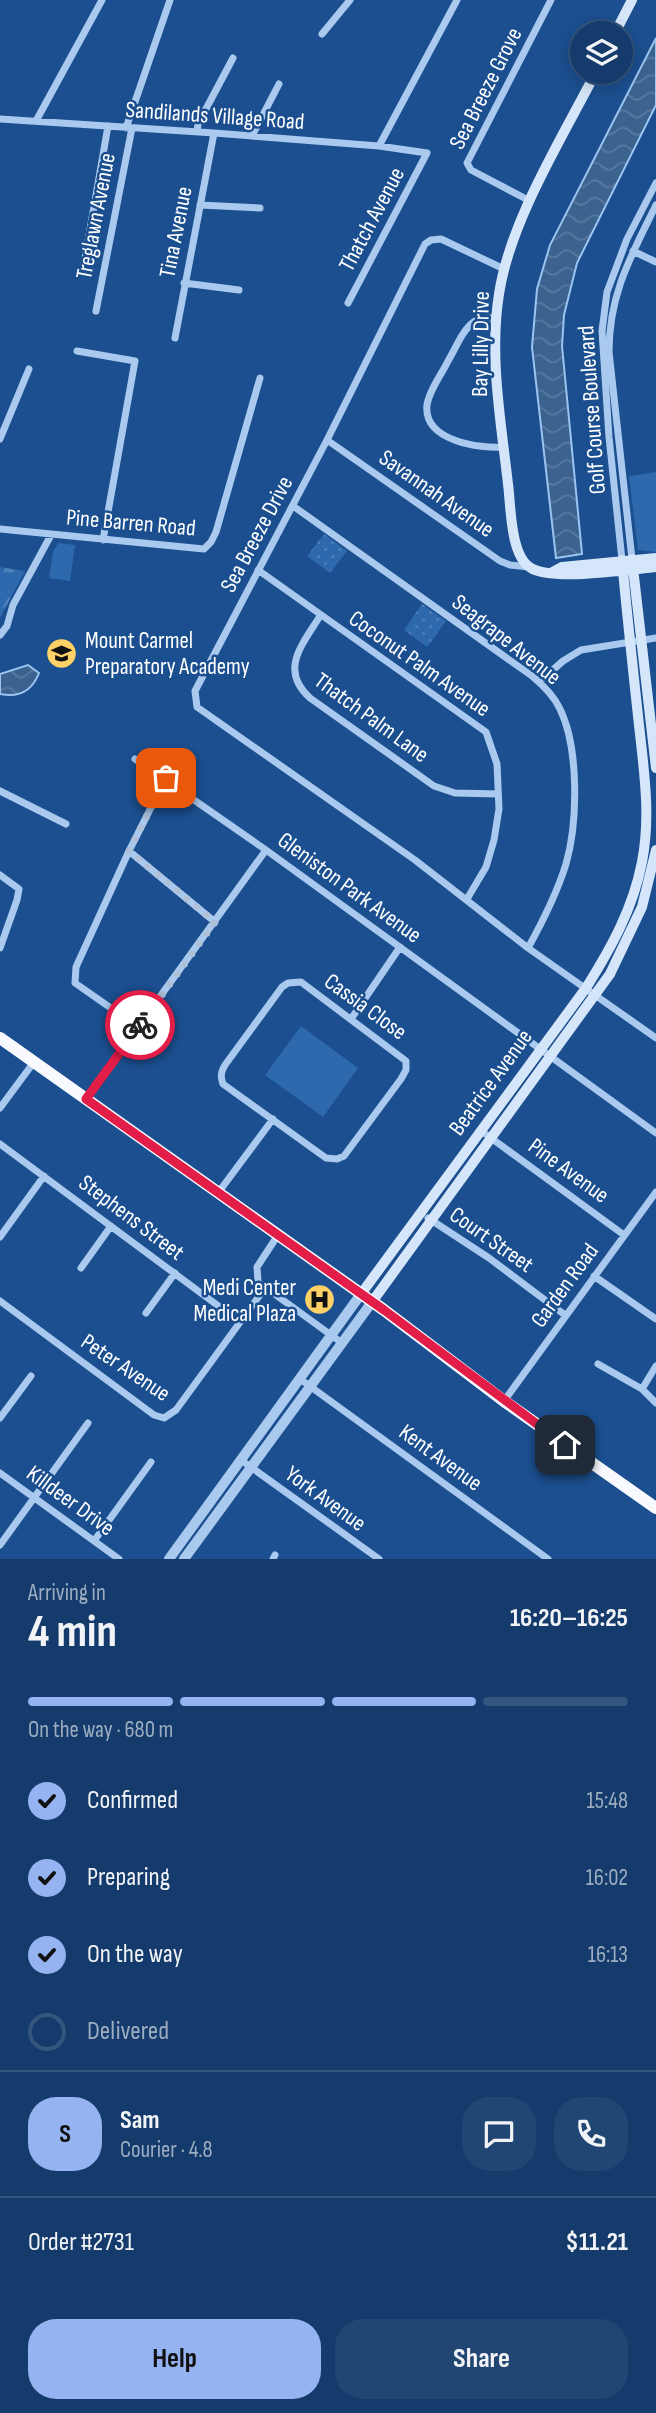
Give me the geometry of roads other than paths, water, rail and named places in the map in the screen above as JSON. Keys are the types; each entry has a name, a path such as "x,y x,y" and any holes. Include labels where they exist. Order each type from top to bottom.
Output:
{"highway":[{"path":"0,1038 367,1298 653,1508"}],"main road":[{"path":"621,21 632,0"},
{"name":"Bay Lilly Drive","path":"528,567 520,556 515,540 497,369 496,318 504,269 530,201 590,84"},
{"path":"528,567 541,573 562,575 656,558"},
{"path":"628,565 656,567"},
{"name":"Beatrice Avenue","path":"367,1298 431,1220 551,1056 590,991 625,920 642,861 647,801 628,565"},
{"name":"Beatrice Avenue","path":"635,641 656,768"},
{"name":"Beatrice Avenue","path":"367,1298 420,1213 541,1048 590,991 610,974 632,931 656,850"}],"street":[{"path":"36,121 102,0"},
{"name":"Treglawn Avenue","path":"96,311 129,128 170,0"},
{"path":"322,34 350,0"},
{"path":"379,146 457,0"},
{"name":"Sea Breeze Grove","path":"530,201 469,169 467,163 551,0"},
{"path":"197,132 198,124 233,58"},
{"path":"252,136 279,84"},
{"name":"Sandilands Village Road","path":"0,119 379,146 428,153"},
{"path":"83,270 108,126"},
{"name":"Tina Avenue","path":"175,338 214,133"},
{"name":"Thatch Avenue","path":"348,303 428,153"},
{"name":"Golf Course Boulevard","path":"628,565 609,437 602,331 607,292 627,239 656,184"},
{"path":"200,205 260,208"},
{"name":"Golf Course Boulevard","path":"628,565 609,326 617,287 656,205"},
{"name":"Sea Breeze Drive","path":"504,269 441,239 427,243 195,691 197,707 415,860 528,948 656,1038"},
{"path":"633,251 656,262"},
{"path":"184,283 239,290"},
{"path":"496,318 481,318 466,329 431,394 427,409 437,428 453,439 478,447 504,447"},
{"path":"77,351 135,361 103,540"},
{"path":"0,439 29,369"},
{"name":"Pine Barren Road","path":"0,529 191,550 204,549 211,542 261,378"},
{"name":"Savannah Avenue","path":"327,440 500,561 528,567"},
{"name":"Seagrape Avenue","path":"293,506 539,682 558,705 566,728 574,773 572,841 560,884 528,948"},
{"path":"0,635 7,626 13,605 51,535"},
{"name":"Coconut Palm Avenue","path":"258,570 486,732 497,764 499,809 486,867 467,899"},
{"name":"Thatch Palm Lane","path":"320,616 303,642 294,667 294,678 299,688 434,786 455,793 498,794"},
{"path":"539,682 562,661 581,650 656,638"},
{"name":"Gleniston Park Avenue","path":"135,759 166,778 551,1056"},
{"path":"138,1027 75,983 76,967 166,778"},
{"path":"0,791 66,824"},
{"path":"86,1099 266,850"},
{"path":"129,851 215,922"},
{"path":"0,875 19,889 0,948"},
{"path":"351,1018 400,947"},
{"name":"Cassia Close","path":"301,982 351,1018 402,1056 407,1065 401,1079 344,1156 326,1158 223,1084 221,1073 282,987 288,983 301,982"},
{"path":"551,1056 656,1133"},
{"path":"0,1108 34,1062"},
{"path":"218,1193 273,1119"},
{"name":"Pine Avenue","path":"480,1130 624,1235"},
{"name":"Stephens Street","path":"0,1143 240,1322"},
{"path":"0,1237 44,1177"},
{"name":"Garden Road","path":"504,1401 656,1192"},
{"name":"Court Street","path":"420,1213 489,1258 565,1315"},
{"path":"80,1268 111,1226"},
{"path":"278,1236 257,1267 257,1279 265,1288 342,1343"},
{"path":"146,1313 174,1273"},
{"path":"594,1276 656,1319"},
{"name":"Peter Avenue","path":"0,1301 160,1418 167,1417 176,1410 265,1288"},
{"name":"Beatrice Avenue","path":"169,1559 331,1335 367,1298"},
{"name":"Beatrice Avenue","path":"184,1559 342,1343 367,1298"},
{"path":"598,1364 642,1390 656,1403"},
{"path":"642,1390 656,1366"},
{"path":"0,1418 31,1376"},
{"name":"Kent Avenue","path":"300,1379 548,1559"},
{"path":"0,1545 88,1423"},
{"name":"York Avenue","path":"241,1460 379,1559"},
{"path":"94,1541 151,1462"},
{"name":"Killdeer Drive","path":"0,1473 119,1559"}],"water":[{"path":"656,38 656,105 577,263 564,315 562,346 582,554 556,558 532,347 537,289 550,245"},
{"path":"28,665 39,673 29,689 19,694 0,694 0,674"}],"place":[{"name":"Mount Carmel Preparatory Academy","path":"62,653"},
{"name":"Medi Center Medical Plaza","path":"319,1300"}]}
